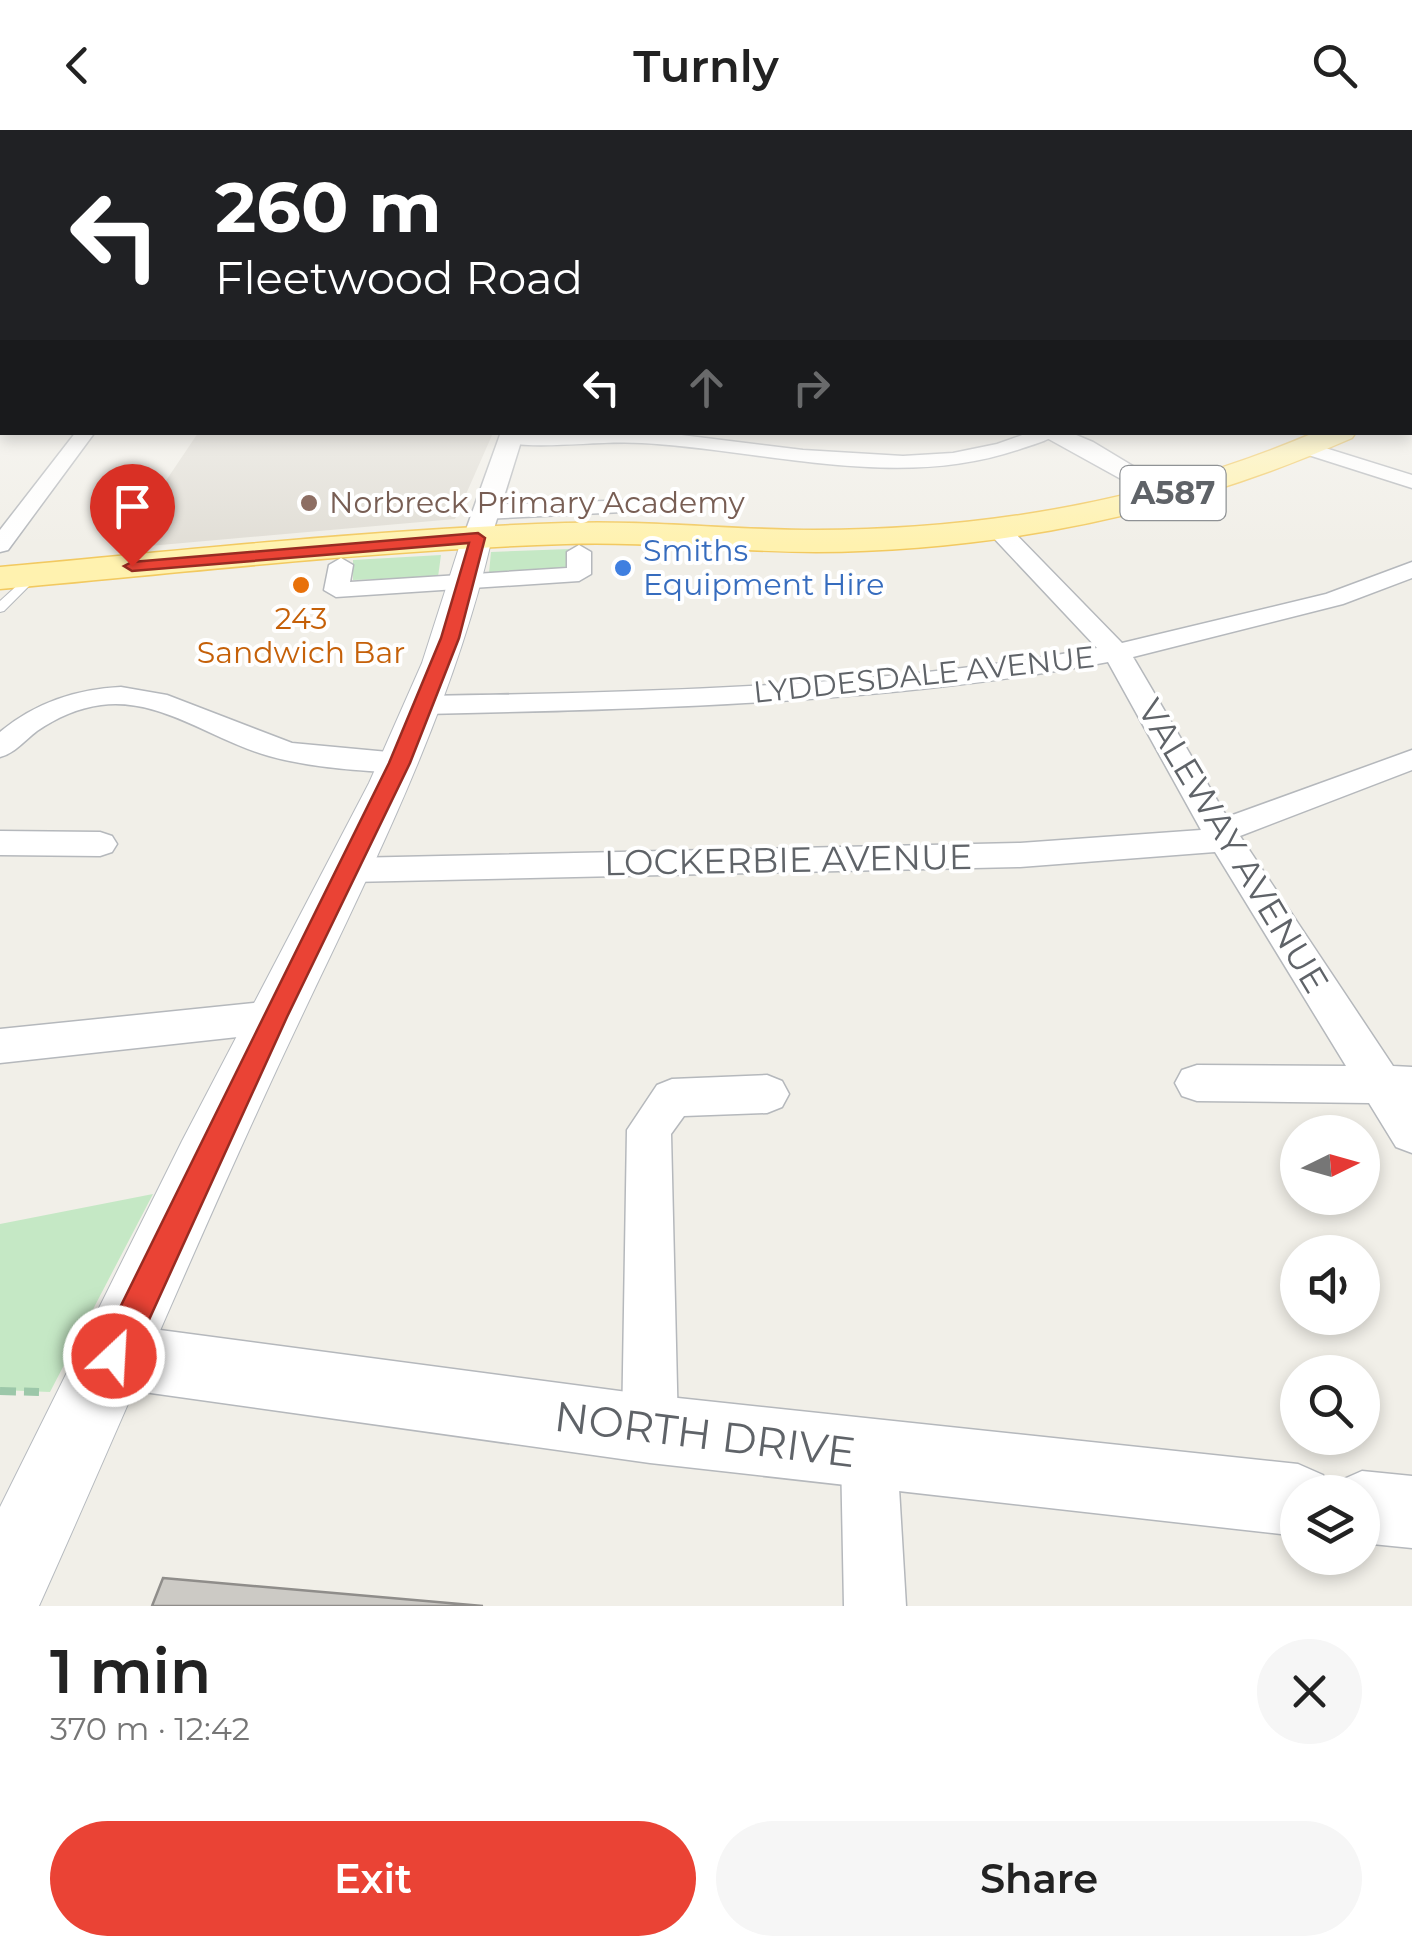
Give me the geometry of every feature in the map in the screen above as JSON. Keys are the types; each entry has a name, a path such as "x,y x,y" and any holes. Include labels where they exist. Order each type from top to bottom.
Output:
{"main road":[{"name":"A587","path":"16,577 624,532 819,541 997,528 1071,518 1231,477 1313,439"},
{"path":"0,1597 274,1017 400,763 424,705 476,544"}],"street":[{"path":"0,545 84,435"},
{"path":"476,544 511,435 652,438 790,457 909,460 996,449 1042,435"},
{"path":"1053,435 1085,447 1168,494"},
{"path":"1313,439 1412,482"},
{"path":"341,565 336,590 476,544 590,513 635,506"},
{"name":"VALEWAY AVENUE","path":"997,528 1118,653 1222,836 1397,1085 1412,1134"},
{"path":"476,544 579,574 579,552"},
{"name":"LYDDESDALE AVENUE","path":"424,705 637,700 838,688 1118,653 1173,643 1290,610 1412,569"},
{"path":"0,748 13,734 55,708 118,695 143,698 274,749 400,763"},
{"name":"LOCKERBIE AVENUE","path":"350,870 1020,855 1222,836 1412,759"},
{"path":"0,843 100,844"},
{"path":"0,1046 274,1017"},
{"path":"1197,1082 1397,1085"},
{"path":"650,1429 649,1130 672,1098 768,1094"},
{"name":"NORTH DRIVE","path":"114,1356 650,1429 1280,1498"},
{"path":"869,1454 875,1606"},
{"path":"1380,1508 1412,1512"}],"lane":[{"path":"0,608 16,577"}],"shaded area":[{"name":"Norbreck Primary Academy","path":"196,435 492,435 455,519 149,546 161,488"}],"green space":[{"path":"570,549 570,566 565,568 489,573 491,552"},
{"path":"441,555 438,577 353,580 353,560"},
{"path":"153,1194 50,1392 0,1390 0,1224"}],"building":[{"path":"163,1578 483,1606 152,1606"}],"place":[{"name":"Norbreck Primary Academy","path":"309,503"},
{"name":"Smiths Equipment Hire","path":"623,568"},
{"name":"243 Sandwich Bar","path":"301,585"}],"route":[{"path":"114,1356 274,1017 400,763 450,638 478,538 132,566"}]}
